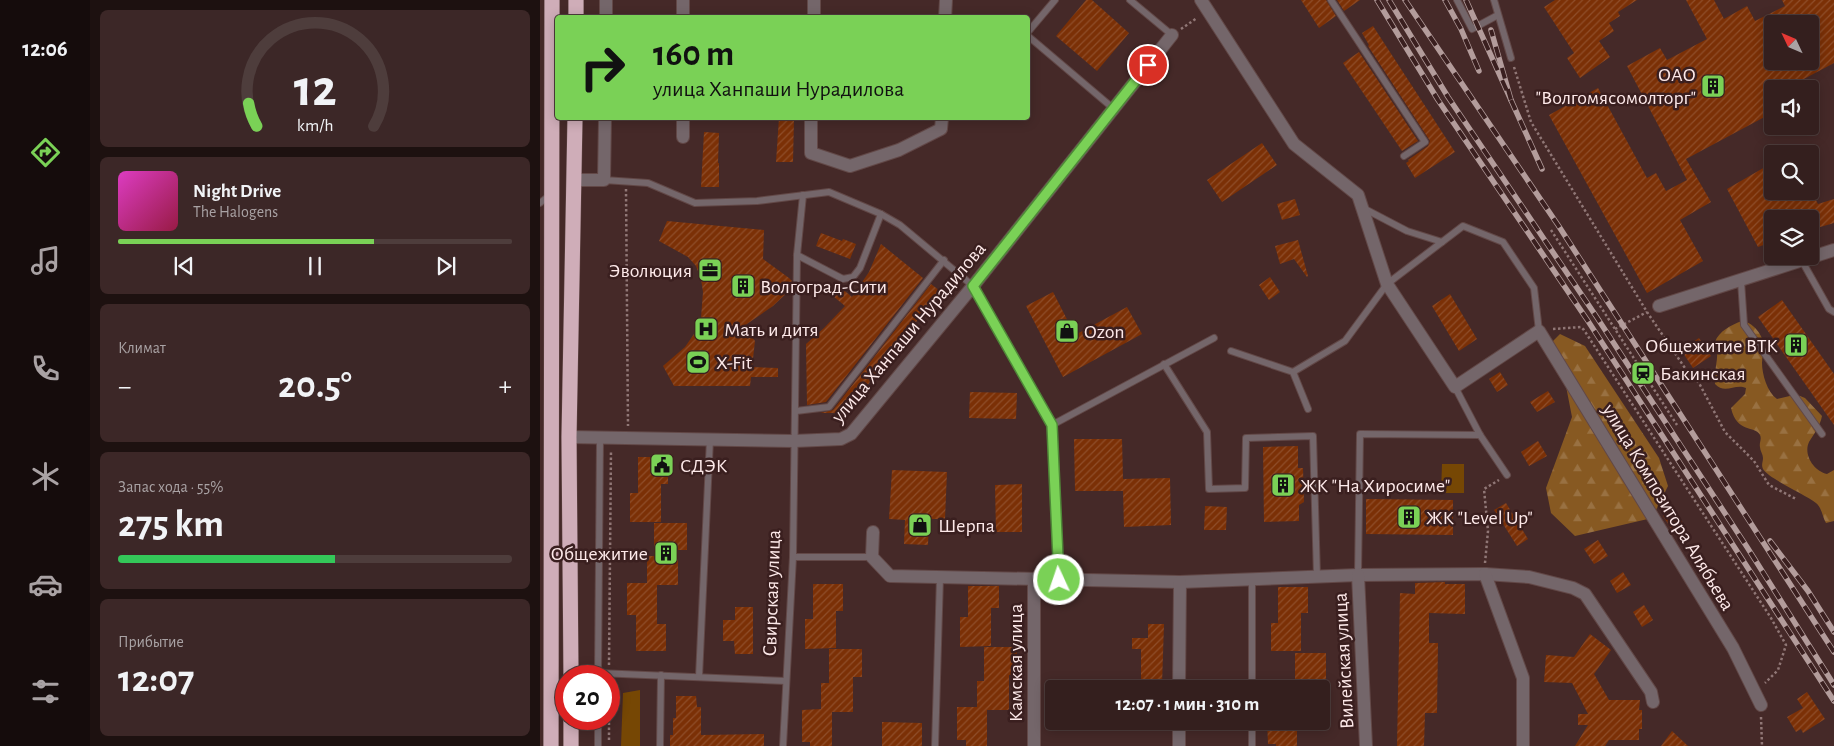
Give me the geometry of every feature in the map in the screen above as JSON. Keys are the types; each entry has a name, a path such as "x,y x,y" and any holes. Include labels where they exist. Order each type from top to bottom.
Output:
{"highway":[{"path":"551,746 546,557 546,306 553,192 549,176 552,0"},
{"path":"576,0 576,15"},
{"path":"571,665 569,437 574,120"},
{"path":"571,730 571,746"}],"street":[{"path":"606,0 606,15"},
{"path":"683,0 683,15"},
{"path":"814,0 814,15"},
{"path":"945,15 946,0"},
{"path":"1204,5 1294,144 1358,194 1387,284 1455,387 1540,331"},
{"name":"улица Ханпаши Нурадилова","path":"569,437 794,442 841,439 851,434 973,286 1172,35"},
{"path":"574,180 604,180 605,120"},
{"path":"683,120 683,137"},
{"path":"812,120 811,153 850,166 899,150 941,123"},
{"path":"1819,255 1834,250"},
{"path":"1659,306 1787,265"},
{"name":"улица Композитора Алябьева","path":"1540,331 1733,648 1761,705"},
{"path":"873,532 872,557 890,576 1180,582 1358,575 1485,574 1529,577 1573,588 1585,594 1651,692 1653,702"},
{"path":"1485,574 1523,678 1523,746"},
{"name":"Вилейская улица","path":"1358,575 1366,746"},
{"name":"Камская улица","path":"1034,579 1034,746"},
{"path":"1179,680 1180,582"},
{"path":"1179,730 1179,746"}],"lane":[{"path":"1030,30 1055,0"},
{"path":"1130,0 1172,35"},
{"path":"1331,0 1425,142 1404,156"},
{"path":"1457,0 1472,29 1498,15"},
{"path":"1494,0 1511,58"},
{"path":"1030,38 1114,109"},
{"path":"604,180 648,183 695,204 758,201 829,192 881,214 900,225 944,260 973,286 1052,425 1059,580"},
{"path":"540,203 553,192"},
{"name":"Свирская улица","path":"782,746 793,557 797,255 803,195"},
{"path":"1362,207 1407,231 1442,242"},
{"path":"797,255 843,279 853,277 860,268 881,214"},
{"path":"1293,372 1345,341 1387,284 1463,226 1503,242 1534,288 1540,331"},
{"path":"796,411 829,407 944,260"},
{"path":"1805,265 1830,309 1834,312"},
{"path":"1741,281 1744,325 1822,434"},
{"path":"1052,425 1214,338"},
{"path":"1231,351 1293,372 1308,409"},
{"path":"1164,364 1207,432 1209,489 1244,488 1246,438 1313,436 1317,577"},
{"path":"1455,387 1480,435 1506,475"},
{"path":"1358,575 1360,434 1480,435"},
{"path":"598,665 605,438"},
{"path":"699,677 710,440"},
{"path":"793,557 872,557"},
{"path":"935,746 940,577"},
{"path":"1252,579 1252,680"},
{"path":"620,673 786,681"},
{"path":"660,746 662,675"},
{"path":"598,730 598,746"},
{"path":"1252,730 1252,746"}],"path":[{"path":"1172,35 1204,5"},
{"path":"1511,58 1531,122 1647,312 1687,371 1700,383 1724,432 1754,461 1769,485 1796,498"},
{"path":"609,665 605,438 628,426 626,182"},
{"path":"1551,230 1677,425"},
{"path":"1615,329 1647,312"},
{"path":"1540,331 1581,327 1584,330 1771,618 1786,645 1778,670 1755,693"},
{"path":"1485,574 1488,531 1484,489 1506,475"},
{"path":"1761,705 1762,746"},
{"path":"609,730 609,746"}],"shaded area":[{"path":"1442,464 1464,464 1464,493 1441,493"},
{"path":"640,690 640,746 621,746 623,693"}],"green space":[{"path":"1742,321 1754,326 1762,338 1764,346 1763,372 1773,396 1777,399 1794,395 1805,398 1822,416 1809,442 1807,452 1811,462 1818,470 1827,474 1834,470 1834,521 1826,523 1816,503 1772,477 1763,469 1760,435 1758,432 1746,428 1737,422 1731,408 1745,394 1746,388 1723,389 1715,384 1717,347 1715,342 1722,332"},
{"path":"1560,334 1585,346 1659,458 1668,486 1652,518 1575,536 1551,513 1546,488 1572,417 1565,381 1552,342"}],"building":[{"path":"1086,0 1092,0 1129,33 1097,71 1056,36"},
{"path":"1301,0 1326,0 1336,16 1319,28"},
{"path":"1337,0 1360,0 1344,11"},
{"path":"1555,0 1637,0 1618,12 1620,16 1609,23 1614,31 1599,41 1610,57 1580,78 1567,58 1574,53 1544,7"},
{"path":"1686,0 1714,0 1724,19 1747,6 1755,21 1764,16 1764,70 1819,70 1819,15 1767,15 1785,6 1782,0 1834,0 1834,63 1802,80 1764,80 1764,117 1686,159 1711,202 1680,220 1703,261 1647,293 1549,115 1598,88 1647,178 1656,173 1666,191 1687,180 1627,66 1660,48 1667,60 1707,39"},
{"path":"1373,26 1455,152 1415,178 1406,163 1428,146 1430,141 1368,46 1362,33"},
{"path":"1359,52 1418,141 1402,151 1343,63"},
{"path":"779,120 794,120 793,162 776,162"},
{"path":"704,132 719,133 719,187 701,187"},
{"path":"1262,143 1277,165 1222,202 1207,180"},
{"path":"1764,168 1764,200 1816,200 1818,204 1834,199 1834,223 1819,227 1819,210 1764,210 1764,245 1758,247 1727,189"},
{"path":"1295,199 1300,215 1282,220 1277,204"},
{"path":"667,221 764,230 763,259 792,281 792,288 773,306 744,326 755,341 752,367 778,368 778,377 751,377 750,386 674,386 663,366 685,347 694,334 701,318 703,292 696,266 688,257 659,241"},
{"path":"821,233 856,244 850,259 816,246"},
{"path":"1298,240 1307,277 1294,259 1280,264 1275,246"},
{"path":"881,244 923,278 826,402 807,405 806,344 845,306 833,296 840,287 852,297 869,272"},
{"path":"1270,277 1280,292 1269,300 1259,285"},
{"path":"931,284 940,291 846,413 820,413 833,410"},
{"path":"1053,292 1075,335 1127,307 1142,334 1063,377 1026,306"},
{"path":"1450,294 1477,339 1459,351 1432,306"},
{"name":"Общежитие ВТК","path":"1782,300 1834,374 1834,425 1758,317"},
{"path":"1699,338 1711,356 1693,368 1681,350"},
{"path":"1500,372 1508,385 1497,392 1489,379"},
{"path":"1548,391 1555,402 1537,412 1530,402"},
{"path":"970,392 1017,393 1016,419 969,418"},
{"path":"1074,439 1122,439 1123,479 1170,478 1171,525 1124,527 1123,491 1075,491"},
{"path":"1538,441 1547,456 1529,466 1521,452"},
{"name":"ЖК \"На Хиросиме\"","path":"1298,446 1298,468 1303,468 1304,502 1299,505 1299,521 1264,522 1263,447"},
{"path":"638,457 668,457 668,484 661,484 661,522 630,522 630,493 638,493"},
{"path":"892,470 947,472 945,519 929,519 928,545 904,544 905,520 889,519"},
{"path":"1022,484 1022,532 996,532 995,485"},
{"name":"ЖК \"Level Up\"","path":"1366,499 1453,500 1453,535 1366,534"},
{"path":"1506,503 1528,539 1517,546 1494,510"},
{"path":"1205,506 1227,507 1226,530 1204,530"},
{"path":"1673,509 1685,526 1674,533 1663,516"},
{"name":"Общежитие","path":"654,523 687,523 687,550 678,550 678,585 657,585 657,624 666,624 666,651 636,651 636,615 627,615 627,583 647,583 647,556 654,556"},
{"path":"1598,540 1608,556 1594,564 1584,549"},
{"path":"1623,572 1631,585 1617,593 1610,581"},
{"path":"1445,582 1445,584 1465,584 1465,614 1429,613 1429,643 1438,643 1437,713 1425,713 1424,746 1397,746 1400,593 1415,594 1415,583"},
{"path":"813,584 843,584 843,611 836,611 836,648 805,649 805,619 813,619"},
{"path":"968,586 999,586 999,608 991,608 991,646 960,647 960,617 968,617"},
{"path":"1278,587 1308,587 1308,613 1301,613 1301,651 1271,651 1271,623 1278,623"},
{"path":"1644,605 1653,620 1642,627 1633,612"},
{"path":"735,607 753,607 753,654 735,654 734,641 723,641 723,620 735,620"},
{"path":"1148,624 1164,624 1162,680 1141,680 1141,649 1132,649 1132,638 1148,638"},
{"path":"1590,634 1611,650 1594,674 1609,700 1640,700 1639,710 1642,710 1642,729 1639,729 1639,740 1609,740 1605,746 1575,746 1588,725 1578,725 1578,714 1588,714 1572,683 1544,682 1546,655 1574,657"},
{"path":"984,647 1017,647 1017,675 1009,675 1009,710 987,710 987,746 966,746 966,740 957,740 957,707 977,707 977,681 984,681"},
{"path":"829,649 862,649 862,677 853,677 853,712 832,712 832,746 810,746 810,742 802,742 802,710 821,709 821,683 829,683"},
{"path":"1295,653 1326,653 1326,679 1295,680"},
{"path":"1807,692 1825,719 1803,733 1801,729 1796,732 1787,717 1803,708 1797,699"},
{"path":"676,696 696,696 697,707 701,707 701,735 764,734 764,746 670,746 670,735 673,735 673,718 676,718"},
{"path":"882,722 922,723 922,746 882,746"},
{"path":"1267,730 1297,730 1297,746 1268,744"},
{"path":"1672,731 1688,746 1661,746"}],"railway":[{"path":"1377,0 1438,100 1588,321 1834,701"},
{"path":"1389,0 1448,97 1596,316 1747,547 1834,685"},
{"path":"1405,0 1558,225 1834,652"},
{"path":"1445,0 1461,29 1479,71"},
{"path":"1466,0 1511,100 1491,30"},
{"path":"1511,100 1542,169"},
{"path":"1770,541 1808,591 1834,632"}],"place":[{"name":"ОАО \"Волгомясомолторг\"","path":"1713,86"},
{"name":"Эволюция","path":"710,270"},
{"name":"Волгоград-Сити","path":"743,286"},
{"name":"Мать и дитя","path":"706,329"},
{"name":"Ozon","path":"1067,331"},
{"name":"Общежитие ВТК","path":"1796,345"},
{"name":"X-Fit","path":"698,362"},
{"name":"Бакинская","path":"1643,373"},
{"name":"СДЭК","path":"662,465"},
{"name":"ЖК \"На Хиросиме\"","path":"1283,485"},
{"name":"ЖК \"Level Up\"","path":"1409,517"},
{"name":"Шерпа","path":"920,525"},
{"name":"Общежитие","path":"666,553"}],"route":[{"path":"1059,580 1052,425 973,286 1148,65"}]}
